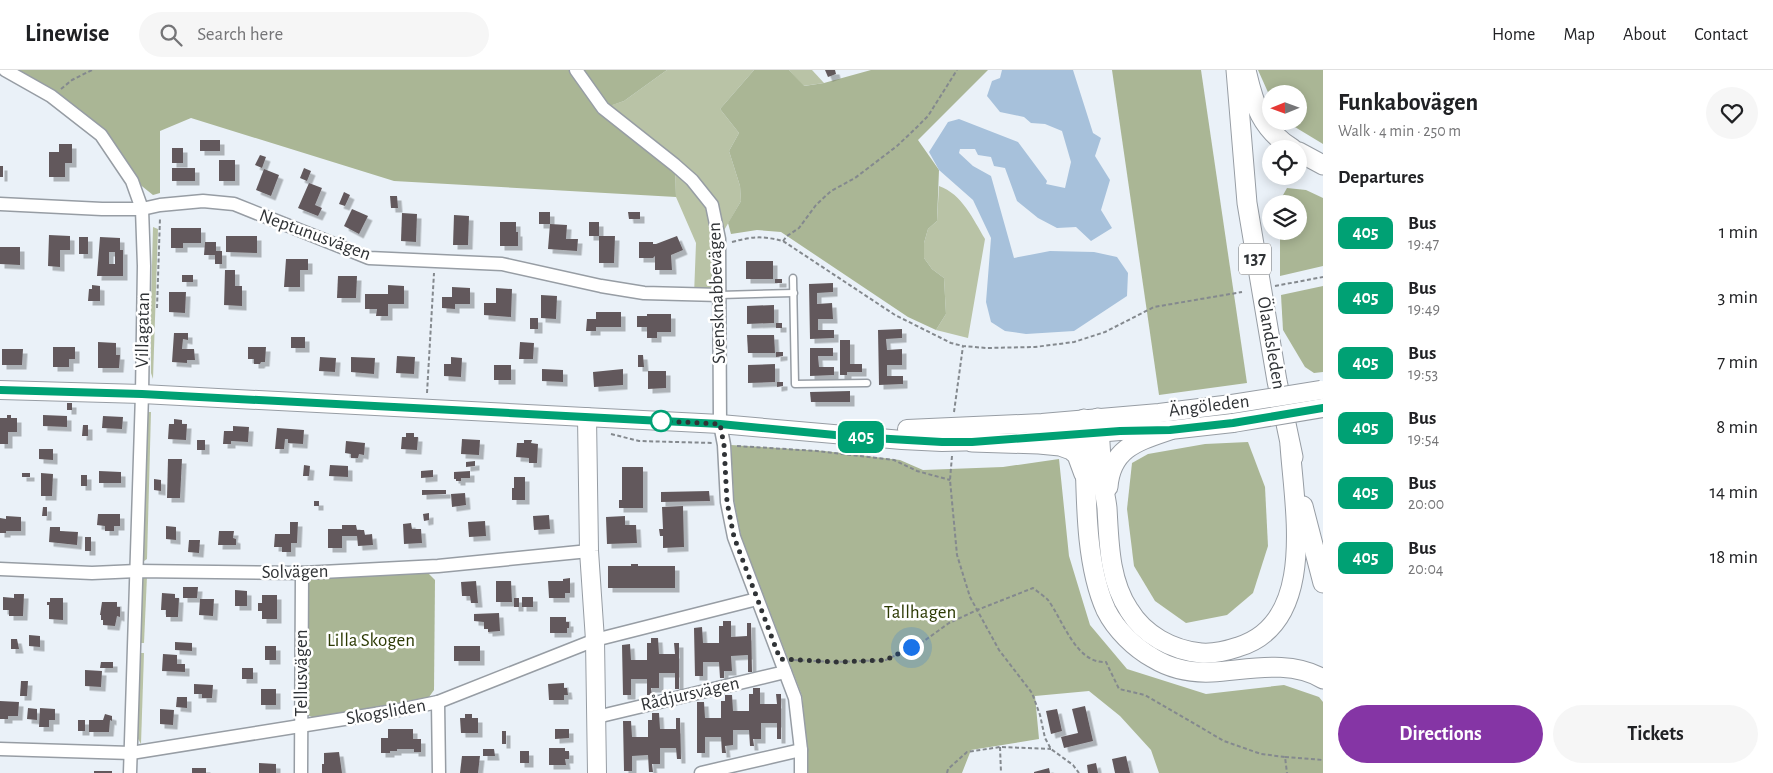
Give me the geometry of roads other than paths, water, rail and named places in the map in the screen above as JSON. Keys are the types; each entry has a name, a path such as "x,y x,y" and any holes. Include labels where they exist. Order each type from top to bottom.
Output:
{"main road":[{"name":"Ölandsleden","path":"1236,70 1249,213 1277,381 1306,519 1323,584"},
{"path":"1246,70 1260,117 1273,134 1281,140"},
{"path":"1307,156 1323,165"},
{"path":"0,390 142,394 426,409 587,423 720,424 856,437 942,442 1039,444 1067,448 1076,455 1080,461 1087,490"},
{"name":"Ängöleden","path":"1092,426 1232,404 1322,396"},
{"name":"Ängöleden","path":"794,430 1092,426 1170,430 1233,423 1322,396"},
{"path":"587,423 589,551 594,640 597,773"},
{"path":"1092,426 1106,505 1111,561 1115,578 1128,609 1146,630 1159,640 1189,651 1202,653 1218,652 1246,644 1259,637 1271,626 1287,599 1293,583 1297,546 1290,445"},
{"path":"972,442 1092,426"},
{"path":"1092,426 1087,490 1090,550 1100,595 1107,612 1131,643 1160,662 1193,672 1286,667 1310,672 1323,679"},
{"path":"1106,505 1110,471 1121,453 1148,438 1170,430"}],"street":[{"name":"Villagatan","path":"5,70 51,96 101,135 132,181 142,209 144,266 142,394 130,773"},
{"name":"Svensknabbevägen","path":"576,70 603,108 675,164 692,180 712,205 719,245 720,424 724,445 727,502 734,537 795,698 801,750 801,773"},
{"name":"Neptunusvägen","path":"0,204 102,209 142,209 160,205 203,202 234,204 369,258 502,264 601,286 644,293 720,295"},
{"name":"Solvägen","path":"0,569 92,573 137,571 302,573 438,566 589,551"},
{"name":"Tellusvägen","path":"301,773 302,573"},
{"name":"Skogsliden","path":"0,749 130,753 438,702 594,640 757,599"},
{"name":"Rådjursvägen","path":"596,716 785,672"},
{"path":"438,702 438,773"},
{"path":"701,773 727,770 801,750"}],"lane":[{"path":"793,278 795,384 867,383"},
{"path":"720,295 794,293"}],"water":[{"path":"1002,70 1073,70 1093,133 1101,138 1095,156 1110,180 1101,210 1112,228 1091,241 1076,227 1057,228 1038,218 1017,201 1005,168 994,166 991,157 978,155 975,149 960,149 959,153 973,166 991,176 1014,258 1050,251 1094,252 1117,257 1128,273 1127,296 1074,331 1026,334 1005,331 991,322 986,302 991,238 973,200 939,170 929,152 948,122 959,119 1018,142 1047,181 1046,184 1065,188 1071,162 1062,131 1045,124 1031,123 1024,117 1000,112 987,96 992,81 1000,78"}],"park label":[{"name":"Tallhagen","path":"920,612"},
{"name":"Lilla Skogen","path":"371,640"}]}
